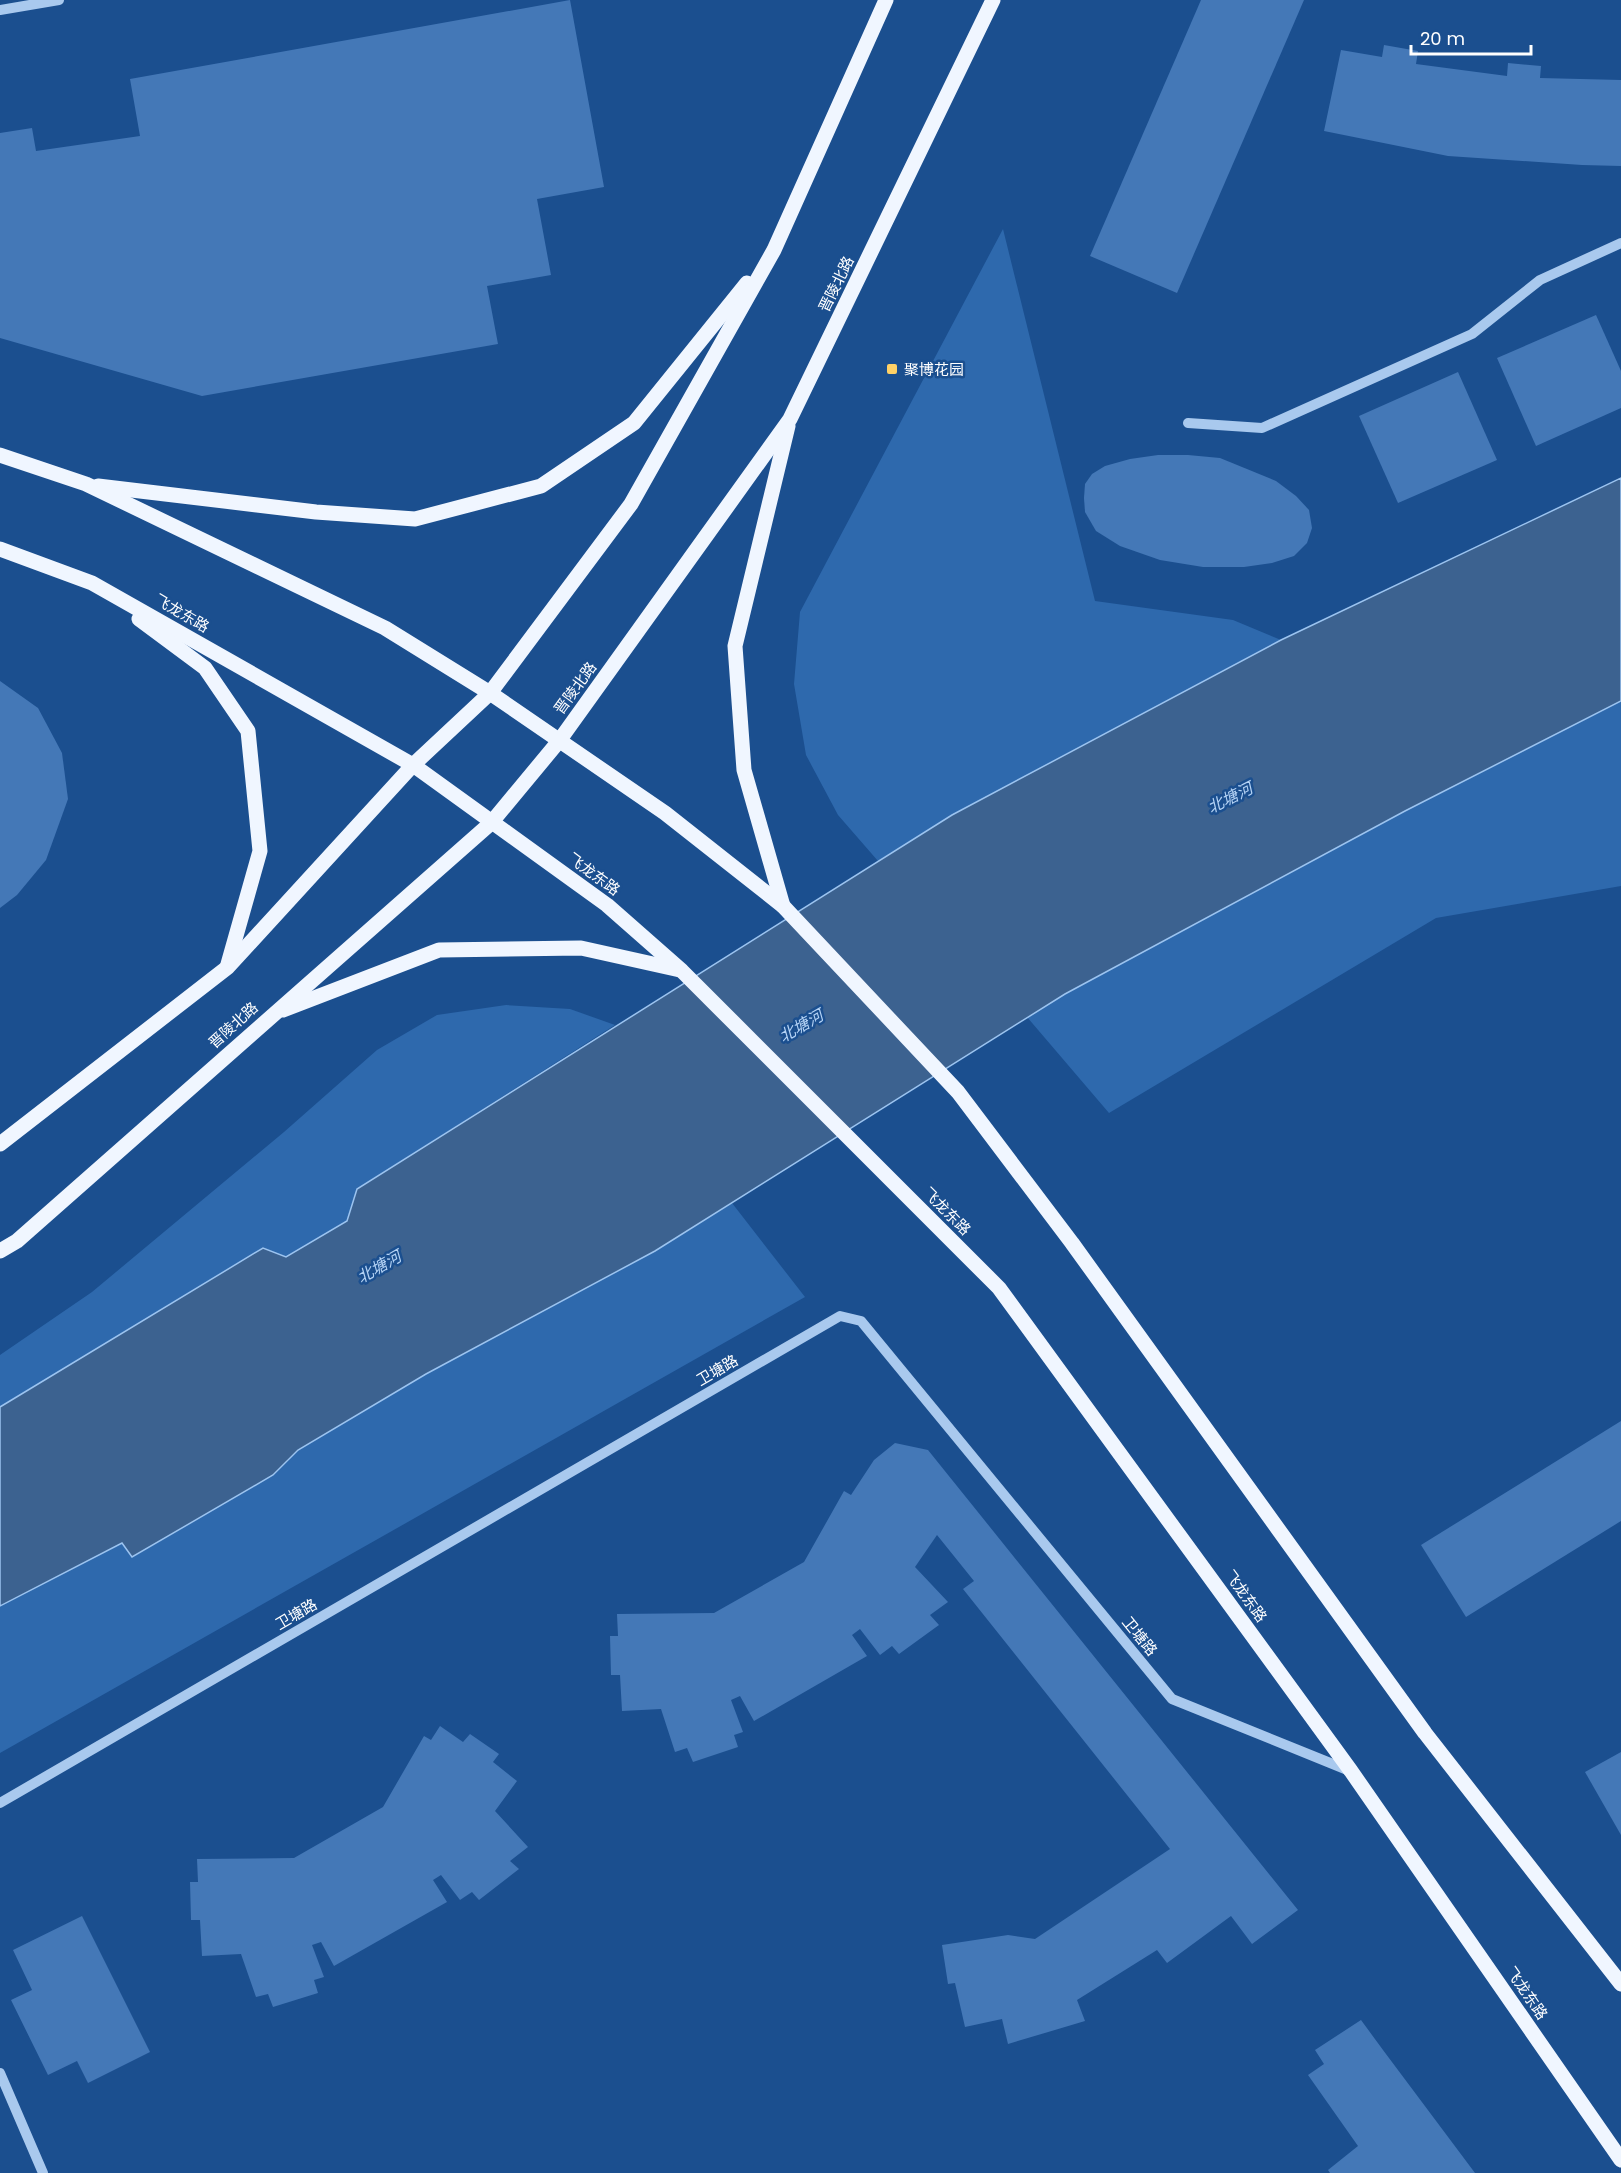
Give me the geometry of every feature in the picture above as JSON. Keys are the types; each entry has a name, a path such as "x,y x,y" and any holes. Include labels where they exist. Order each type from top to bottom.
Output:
{"main road":[{"path":"0,1144 228,967 413,765 490,693 631,504 774,250 886,0"},
{"name":"晋陵北路","path":"0,1251 17,1241 491,823 559,741 790,419 993,0"},
{"path":"86,484 315,512 415,519 541,486 634,423 774,250"},
{"path":"783,906 744,770 735,646 790,419"},
{"path":"0,455 86,484 385,628 490,693 664,813 783,906 958,1092 1072,1243 1425,1733 1621,1984"},
{"name":"飞龙东路","path":"0,549 92,583 413,765 607,905 682,971 999,1288 1350,1771 1621,2160"},
{"path":"92,583 205,668 248,730 260,851 228,967"},
{"path":"272,1015 440,950 581,948 682,971"}],"street":[{"path":"0,10 59,0"},
{"path":"1188,423 1262,428 1472,334 1540,280 1621,243"},
{"name":"卫塘路","path":"0,1803 840,1316 861,1321 1172,1699 1350,1771"},
{"path":"0,2073 43,2173"}],"shaded area":[{"path":"1003,229 1095,601 1233,620 1281,640 952,815 878,861 838,815 806,755 794,684 800,612"},
{"path":"1621,701 1621,886 1436,918 1109,1113 1027,1017 1065,994 1405,811"},
{"path":"506,1005 570,1009 615,1025 357,1189 347,1221 286,1257 263,1248 0,1407 0,1355 92,1292 284,1132 377,1050 437,1015"},
{"path":"732,1203 805,1297 0,1753 0,1606 122,1543 133,1557 273,1475 298,1450 426,1374 655,1251"}],"water":[{"name":"北塘河","path":"1621,478 1621,701 1405,811 1065,994 655,1251 426,1374 298,1450 273,1475 132,1557 122,1543 0,1606 0,1407 263,1248 286,1257 347,1221 357,1189 952,815 1281,640"}],"building":[{"path":"570,0 604,187 537,199 551,275 487,286 498,344 202,396 0,338 0,133 32,128 36,151 140,136 130,79"},
{"path":"1201,0 1304,0 1177,293 1090,256"},
{"path":"1384,45 1418,51 1416,64 1507,76 1508,63 1541,66 1540,78 1621,80 1621,166 1448,156 1324,131 1341,50 1382,57"},
{"path":"1596,315 1621,371 1621,408 1536,446 1497,358"},
{"path":"1458,372 1497,460 1398,503 1359,416"},
{"path":"1158,455 1220,458 1276,481 1296,496 1309,510 1312,528 1307,543 1294,556 1272,563 1244,567 1203,567 1160,560 1120,546 1096,531 1085,512 1084,498 1085,484 1092,474 1105,466"},
{"path":"0,681 38,708 62,753 68,799 46,860 17,895 0,908"},
{"path":"1621,1421 1621,1521 1466,1617 1421,1545"},
{"path":"895,1443 928,1450 1298,1910 1252,1944 1231,1916 1167,1963 1157,1950 1077,2000 1085,2021 1008,2044 1002,2019 965,2027 955,1983 948,1984 942,1945 1008,1935 1035,1939 1170,1849 963,1589 974,1581 937,1535 915,1567 948,1602 930,1615 939,1625 899,1654 892,1646 880,1655 860,1629 852,1635 867,1656 754,1721 740,1696 731,1700 743,1732 734,1735 738,1747 693,1762 687,1748 675,1752 661,1709 622,1711 620,1675 611,1675 610,1636 618,1636 617,1614 714,1613 804,1562 844,1491 851,1495 874,1460"},
{"path":"440,1726 463,1742 470,1734 499,1754 493,1762 517,1781 495,1811 528,1847 510,1861 519,1869 479,1900 472,1892 460,1900 441,1875 433,1880 447,1902 334,1966 321,1942 312,1945 324,1977 314,1980 318,1993 273,2007 268,1994 256,1997 241,1954 202,1956 200,1920 191,1920 190,1882 198,1882 197,1859 294,1858 383,1807 424,1736 431,1740"},
{"path":"1621,1752 1621,1835 1585,1772"},
{"path":"82,1916 150,2052 88,2083 77,2061 48,2075 11,2000 32,1990 13,1950"},
{"path":"1361,2020 1475,2173 1330,2173 1328,2170 1358,2146 1308,2075 1324,2064 1315,2050"}],"place":[{"name":"聚博花园","path":"892,369"}]}
